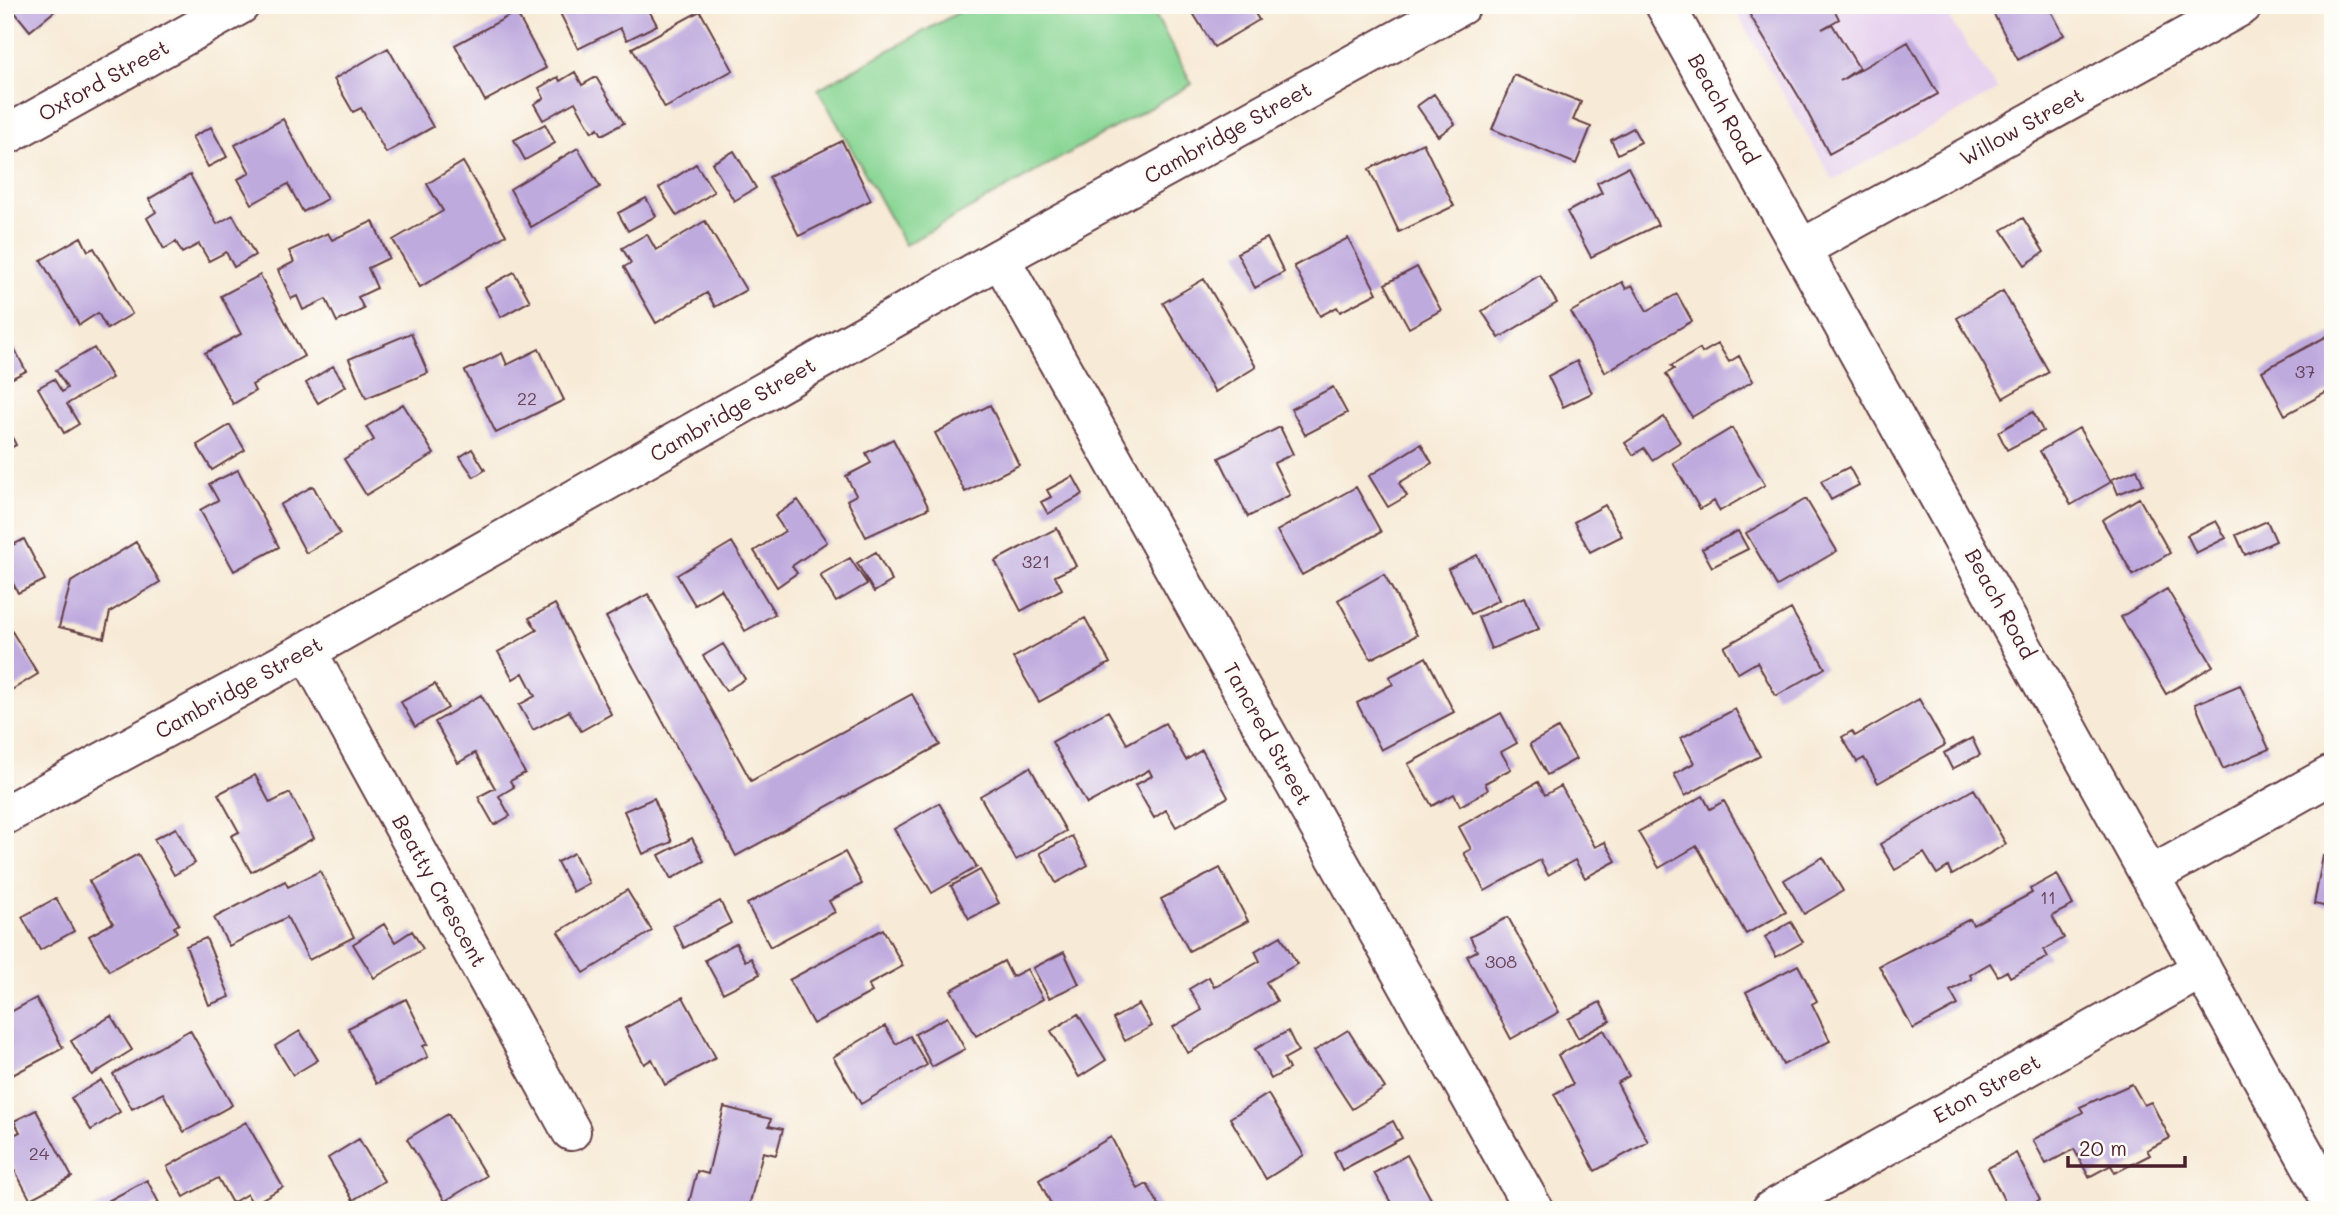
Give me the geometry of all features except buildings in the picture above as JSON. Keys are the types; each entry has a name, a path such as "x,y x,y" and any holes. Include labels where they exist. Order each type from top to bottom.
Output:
{"street":[{"name":"Oxford Street","path":"5,136 240,5"},
{"name":"Cambridge Street","path":"5,815 307,651 1000,258 1461,5"},
{"name":"Beach Road","path":"1665,5 2152,875 2333,1205"},
{"name":"Willow Street","path":"1801,249 2243,5"},
{"name":"Tancred Street","path":"1000,258 1534,1210"},
{"name":"Beatty Crescent","path":"307,651 571,1131"},
{"path":"2152,875 2333,774"},
{"name":"Eton Street","path":"1771,1210 2202,969"}],"shaded area":[{"path":"1732,5 1940,5 1998,90 1833,180"}],"green space":[{"path":"972,5 1150,5 1192,84 905,245 818,89"}]}
